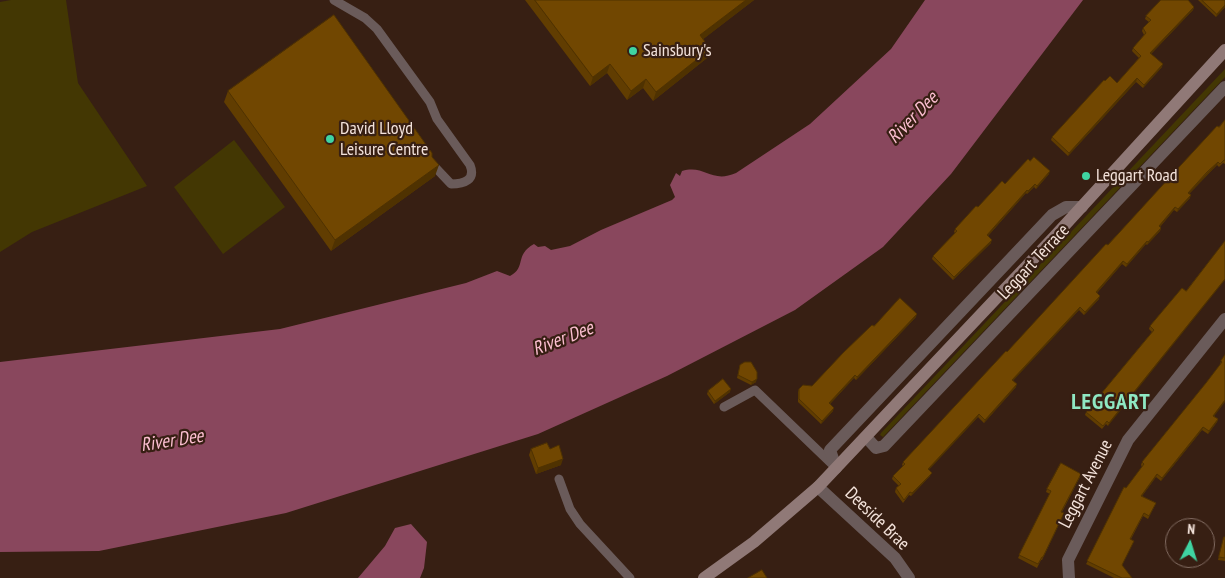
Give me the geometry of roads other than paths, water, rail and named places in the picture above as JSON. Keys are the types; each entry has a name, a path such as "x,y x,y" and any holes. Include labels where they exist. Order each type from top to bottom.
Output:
{"main road":[{"name":"Leggart Terrace","path":"704,578 754,542 818,487 1082,206 1225,50"}],"street":[{"name":"Leggart Terrace","path":"866,437 876,448 884,446 1225,86"},
{"name":"Leggart Terrace","path":"836,468 830,450 1052,215 1066,208 1082,206"},
{"name":"Leggart Avenue","path":"1070,578 1068,560 1128,440 1225,319"},
{"name":"Deeside Brae","path":"818,487 895,558 909,578"}],"lane":[{"path":"334,0 365,18 377,29 430,102 438,119 470,164 472,170 471,177 465,183 451,184 434,166"},
{"path":"724,407 755,390 836,468"},
{"path":"559,479 570,509 580,524 630,578"}],"water":[{"name":"River Dee","path":"925,0 1083,0 951,174 883,247 795,310 667,376 538,434 286,513 99,551 0,552 0,362 280,329 466,283 497,271 510,276 518,269 524,252 534,244 538,247 545,246 551,250 570,246 601,230 672,200 675,197 670,185 676,173 680,176 682,171 697,170 714,175 727,176 736,173 810,124 891,49"},
{"path":"411,524 427,542 424,568 420,578 358,578 385,546 395,528"}],"place":[{"name":"Sainsbury's","path":"633,51"},
{"name":"David Lloyd Leisure Centre","path":"330,139"},
{"name":"Leggart Road","path":"1086,176"}],"district":[{"name":"LEGGART","path":"1111,403"}]}
